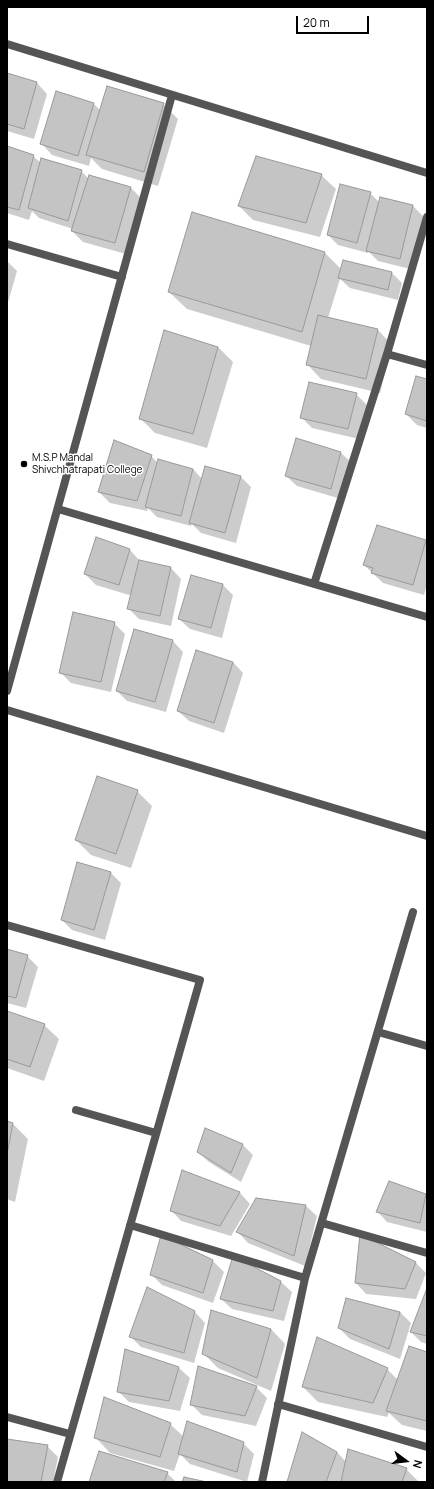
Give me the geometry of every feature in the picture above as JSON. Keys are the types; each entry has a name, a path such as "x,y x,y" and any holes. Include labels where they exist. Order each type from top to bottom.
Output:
{"street":[{"path":"7,44 427,173"},
{"path":"7,691 172,95"},
{"path":"314,584 387,354 427,217"},
{"path":"7,244 122,277"},
{"path":"387,354 427,365"},
{"path":"58,509 427,617"},
{"path":"7,710 427,836"},
{"path":"262,1482 305,1278 413,912"},
{"path":"7,925 200,980 57,1482"},
{"path":"378,1032 427,1046"},
{"path":"76,1110 156,1133"},
{"path":"322,1223 427,1253"},
{"path":"130,1225 305,1278"},
{"path":"278,1404 427,1447"},
{"path":"7,1417 70,1434"}],"building":[{"path":"7,73 37,82 24,129 7,124"},
{"path":"107,86 164,103 144,172 86,155"},
{"path":"56,91 94,103 78,156 40,144"},
{"path":"7,146 34,155 19,210 7,207"},
{"path":"256,156 322,174 306,223 238,206"},
{"path":"41,158 82,170 68,221 28,208"},
{"path":"89,175 131,187 115,243 71,231"},
{"path":"340,184 371,192 357,243 327,235"},
{"path":"380,197 413,205 400,259 366,251"},
{"path":"192,212 325,252 302,332 168,292"},
{"path":"343,260 392,272 388,290 338,278"},
{"path":"318,315 378,329 366,379 306,365"},
{"path":"164,330 218,347 193,434 139,419"},
{"path":"416,376 427,379 427,421 405,414"},
{"path":"309,382 357,393 348,429 300,418"},
{"path":"296,438 341,452 331,489 285,476"},
{"path":"114,440 152,455 137,501 98,492"},
{"path":"158,459 193,469 181,516 145,507"},
{"path":"205,466 241,476 225,533 189,523"},
{"path":"377,525 426,540 413,585 371,573 373,568 363,565"},
{"path":"96,537 130,549 119,585 84,574"},
{"path":"139,560 171,567 160,616 127,609"},
{"path":"191,575 223,584 211,628 178,619"},
{"path":"73,612 115,622 101,682 59,673"},
{"path":"134,629 173,640 155,702 116,691"},
{"path":"196,650 233,662 214,723 177,711"},
{"path":"97,776 138,790 116,854 75,840"},
{"path":"77,862 111,872 94,930 61,920"},
{"path":"7,949 28,955 16,998 7,996"},
{"path":"7,1011 45,1024 30,1067 7,1059"},
{"path":"7,1121 13,1123 7,1154"},
{"path":"205,1128 243,1144 231,1173 197,1152"},
{"path":"182,1170 240,1192 220,1226 170,1211"},
{"path":"389,1181 426,1194 420,1223 376,1212"},
{"path":"256,1198 306,1205 294,1256 236,1232"},
{"path":"360,1234 416,1262 405,1289 355,1283"},
{"path":"161,1235 213,1260 203,1293 150,1275"},
{"path":"233,1256 281,1281 273,1311 220,1299"},
{"path":"147,1287 195,1311 184,1353 129,1337"},
{"path":"427,1288 427,1336 410,1332"},
{"path":"346,1298 400,1312 389,1349 338,1328"},
{"path":"211,1310 271,1329 257,1378 202,1354"},
{"path":"317,1337 388,1368 373,1403 302,1387"},
{"path":"409,1346 427,1352 427,1421 386,1411"},
{"path":"125,1349 179,1367 169,1401 117,1392"},
{"path":"198,1366 257,1386 245,1416 190,1405"},
{"path":"104,1397 171,1423 160,1457 94,1438"},
{"path":"187,1421 244,1442 237,1472 178,1454"},
{"path":"302,1432 337,1452 326,1482 287,1482"},
{"path":"7,1439 48,1445 41,1482 7,1482"},
{"path":"348,1449 407,1468 402,1482 341,1482"},
{"path":"99,1451 168,1472 164,1482 89,1482"},
{"path":"184,1477 207,1482 182,1482"}],"place":[{"name":"M.S.P Mandal Shivchhatrapati College","path":"24,464"}]}
